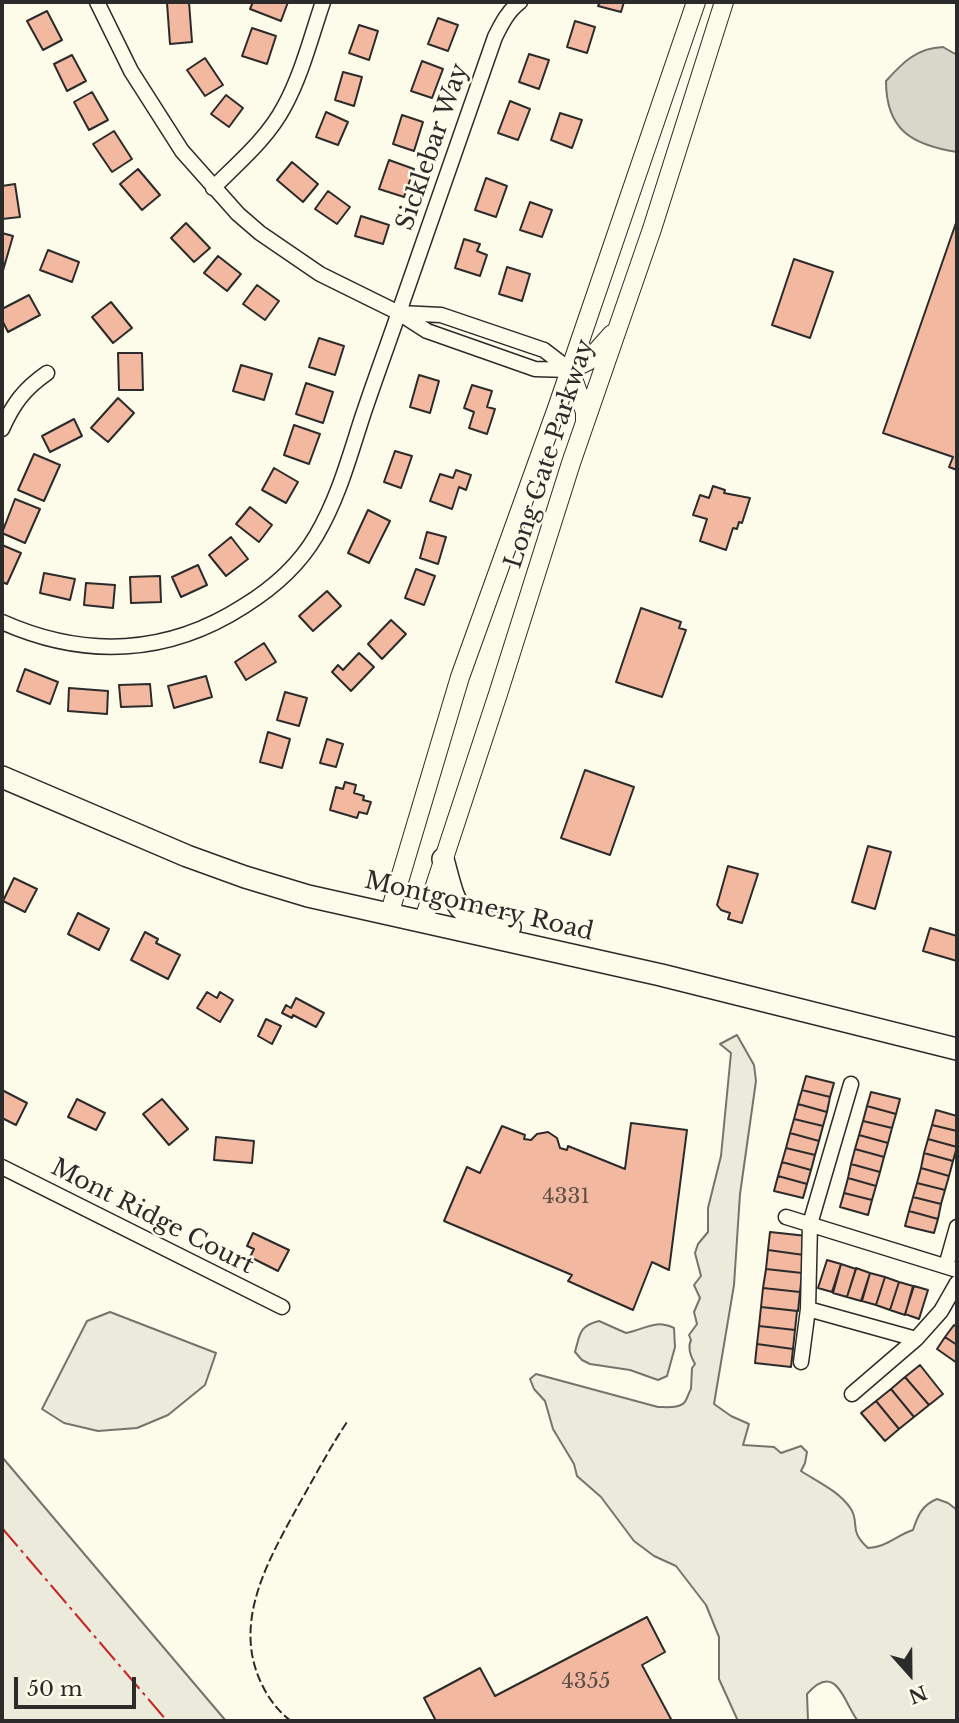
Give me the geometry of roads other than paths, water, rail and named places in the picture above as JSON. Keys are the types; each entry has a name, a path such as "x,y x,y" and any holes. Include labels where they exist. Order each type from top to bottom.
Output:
{"main road":[{"name":"Montgomery Road","path":"2,777 187,856 308,896 661,975 957,1049"},
{"path":"443,859 454,901 463,912 489,922 656,959 661,975"}],"street":[{"path":"97,2 131,71 182,151 238,214 292,256 350,291 399,313 427,331 535,369 570,370 605,345 618,325"},
{"path":"213,188 251,150 283,110 298,78 323,2"},
{"name":"Sicklebar Way","path":"2,622 60,642 92,647 146,644 185,636 220,622 276,583 305,553 317,535 341,484 495,37 513,7 520,2"},
{"name":"Long Gate Parkway","path":"389,915 460,677 557,408 696,2"},
{"name":"Long Gate Parkway","path":"423,922 584,425 652,229 724,2"},
{"path":"399,313 441,316 544,350 570,370 585,412 584,425"},
{"path":"557,408 566,397 601,379 593,356 589,314"},
{"path":"2,429 18,397 29,385 47,373"},
{"path":"801,1362 808,1309 810,1224 851,1084"},
{"name":"Mont Ridge Court","path":"2,1167 282,1307"},
{"path":"786,1217 952,1268 957,1227"},
{"path":"852,1394 916,1339 941,1311 957,1283"},
{"path":"808,1309 916,1339"}]}
